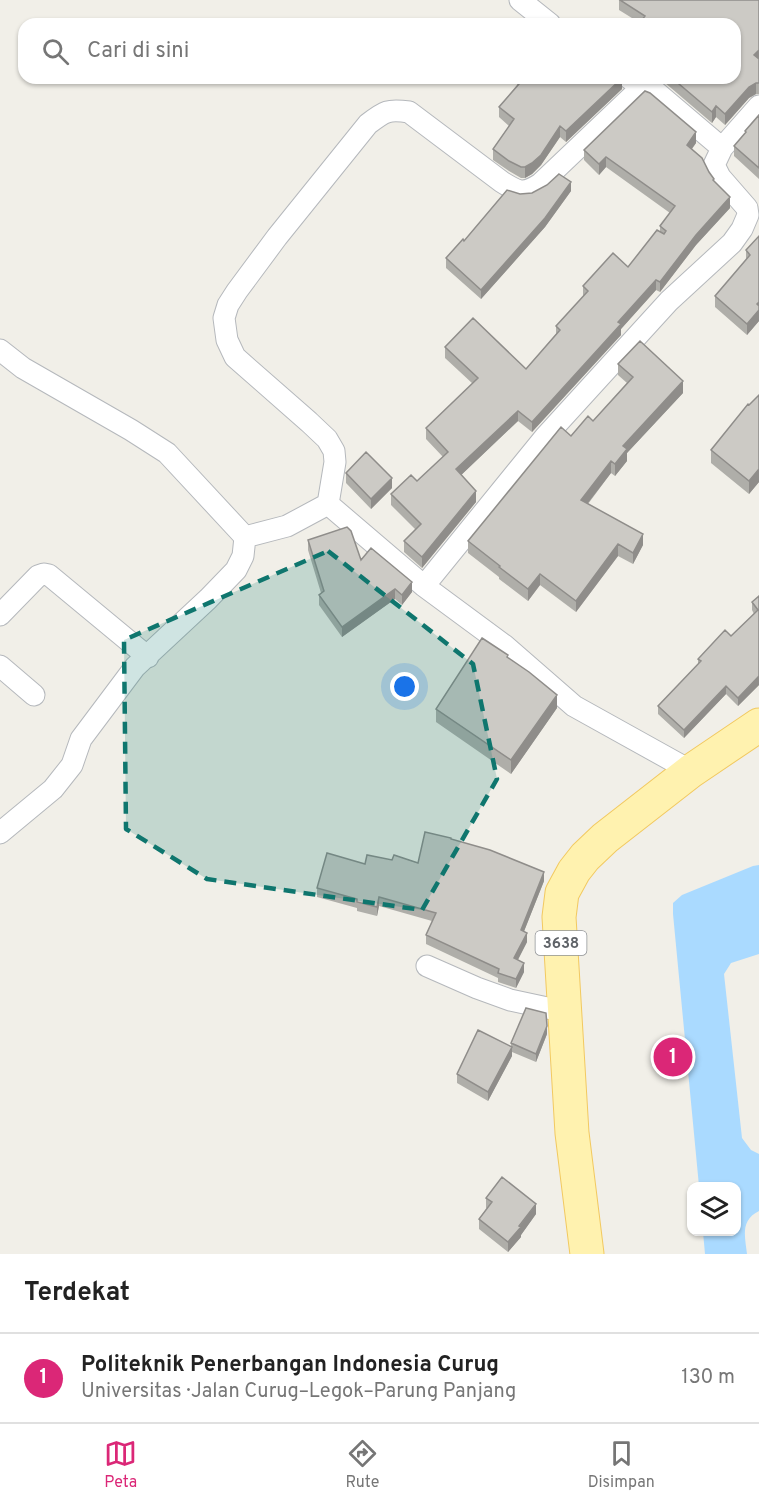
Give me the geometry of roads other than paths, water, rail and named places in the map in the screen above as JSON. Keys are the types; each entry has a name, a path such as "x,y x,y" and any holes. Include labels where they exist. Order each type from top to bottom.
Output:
{"main road":[{"name":"3638","path":"586,1254 572,1133 559,917 562,893 574,871 605,838 692,771 759,725"}],"street":[{"path":"520,0 542,18"},
{"path":"328,504 335,462 334,451 327,439 235,357 227,340 224,318 228,305 237,291 277,237 368,124 383,112 395,110 409,112 502,182 525,192 540,184 634,84"},
{"path":"640,84 656,92 722,148"},
{"path":"424,586 545,437 669,301 732,243 742,229 748,215 747,208 720,177 714,165 722,148 759,106"},
{"path":"0,350 22,368 167,453 245,537 243,556 236,570 135,667 81,739 72,765 52,789 0,833"},
{"path":"245,537 287,526 328,504"},
{"path":"328,504 424,586 504,645 574,706 692,771"},
{"path":"0,615 38,576 49,575 147,657"},
{"path":"0,666 34,695"},
{"path":"427,966 510,1000 566,1012"}],"water":[{"path":"759,865 759,954 731,963 724,974 742,1138 751,1150 759,1154 759,1211 746,1224 747,1254 705,1254 703,1236 741,1236 741,1182 699,1182 673,903 682,895"}],"place":[{"name":"Politeknik Penerbangan Indonesia Curug","path":"673,1057"}]}
